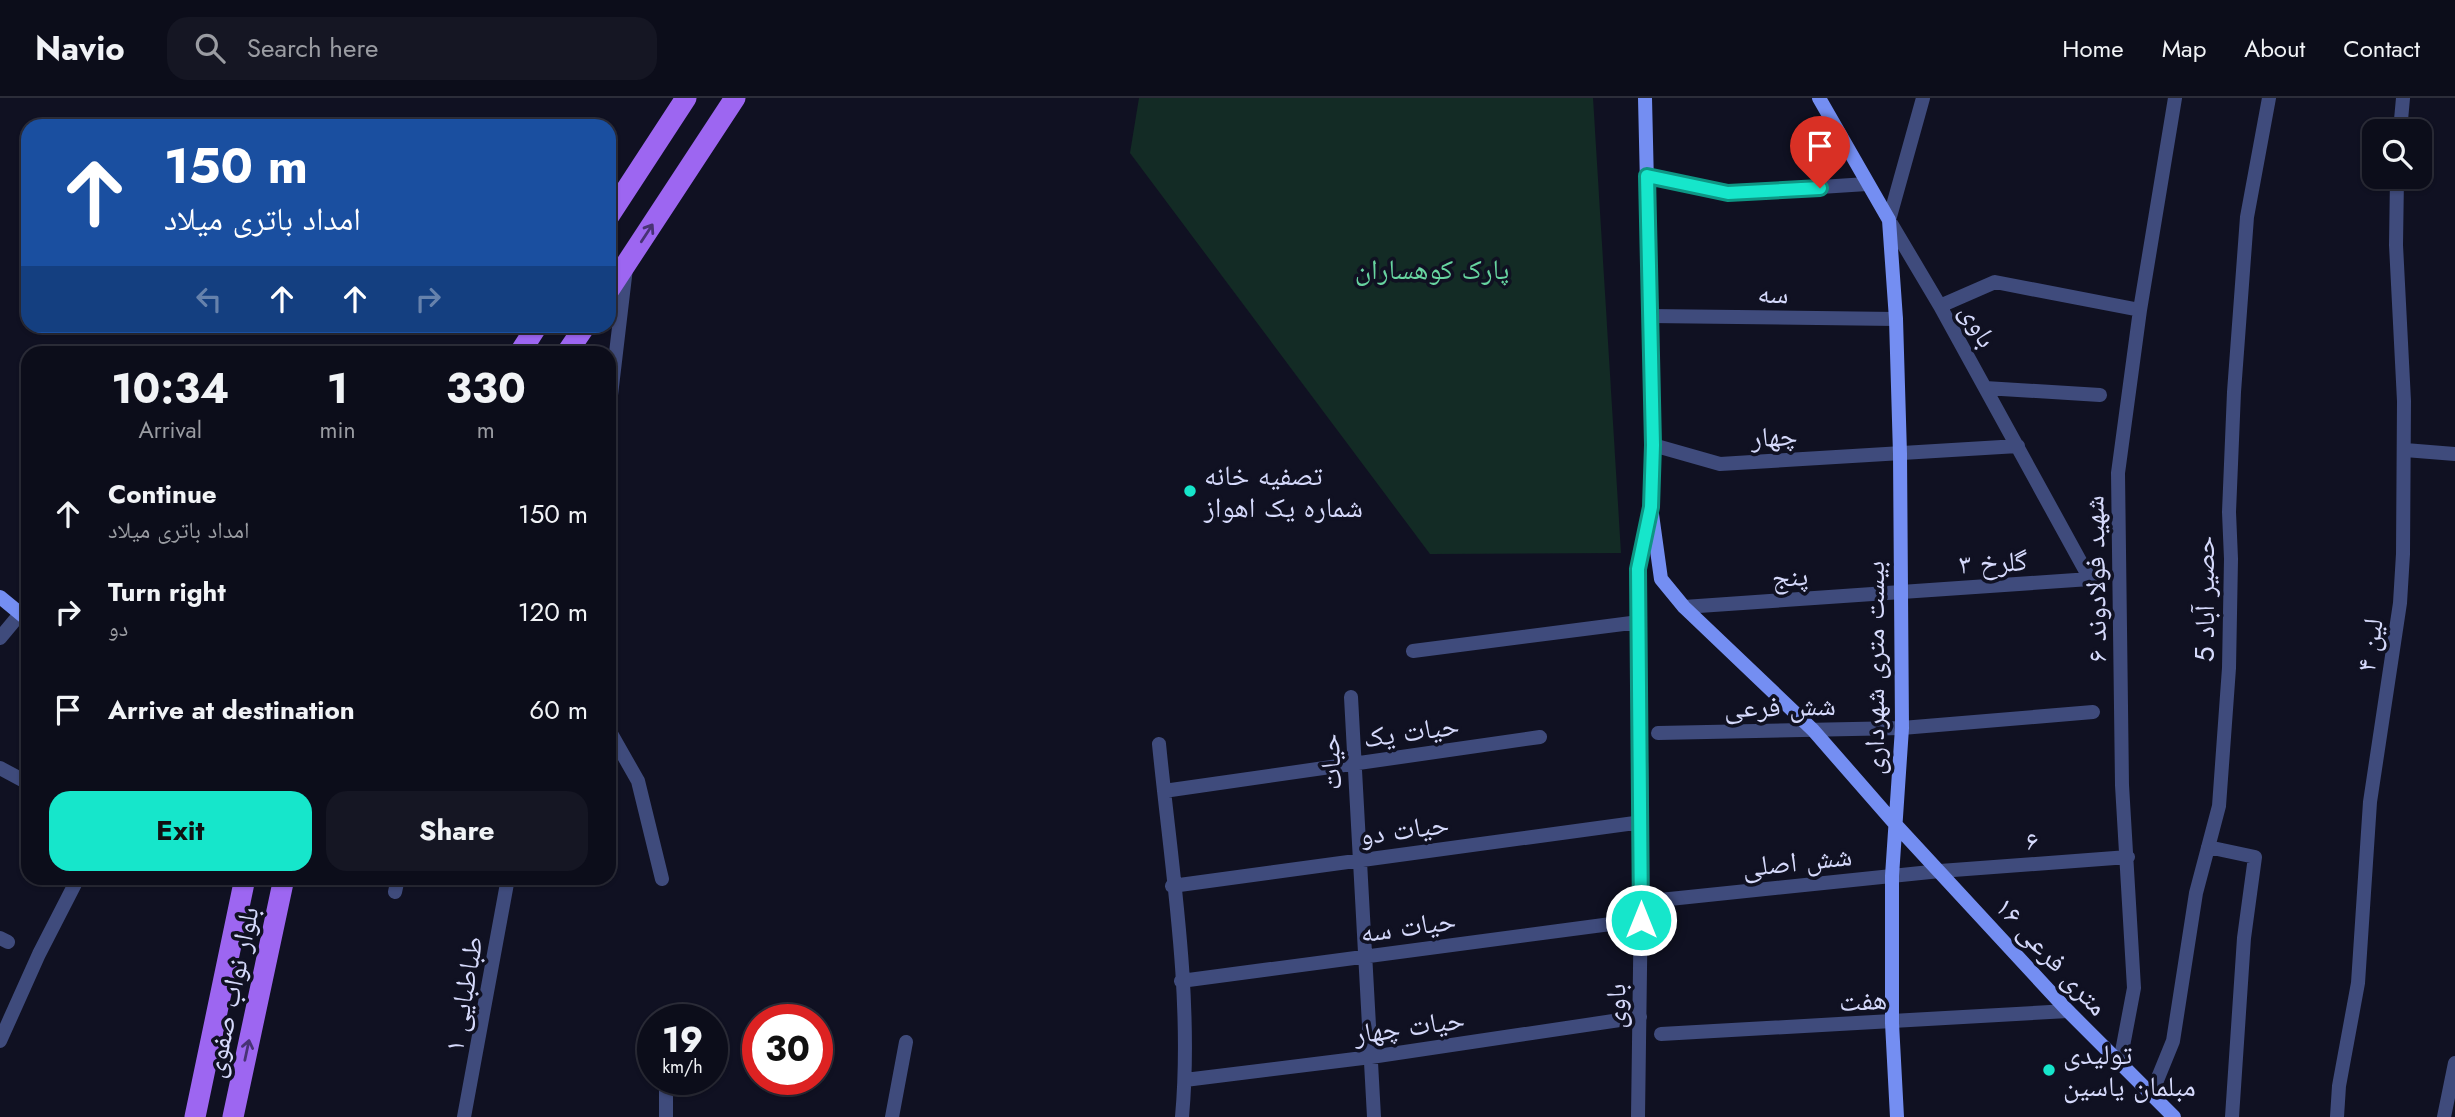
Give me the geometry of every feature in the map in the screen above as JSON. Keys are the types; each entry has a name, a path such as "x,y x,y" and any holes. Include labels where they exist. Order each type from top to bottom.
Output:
{"main road":[{"path":"616,205 686,98"},
{"path":"616,280 735,98"},
{"name":"بلوار نواب صفوی","path":"195,1117 244,885"},
{"name":"بلوار نواب صفوی","path":"233,1117 283,885"}],"street":[{"path":"1646,98 1653,445 1651,507"},
{"name":"باوی","path":"1819,98 1940,306 2090,579"},
{"path":"1889,220 1923,98"},
{"name":"شهید فولادوند ۶","path":"2120,1062 2134,988 2117,572 2118,473 2140,310 2175,98"},
{"name":"حصیر آباد 5","path":"2151,1095 2173,1041 2196,893 2219,806 2229,668 2229,512 2234,392 2247,216 2269,98"},
{"path":"2401,119 2403,98"},
{"path":"1647,176 1728,193 1867,184"},
{"name":"لین ۴","path":"2337,1117 2339,1086 2358,983 2370,802 2400,603 2405,450 2396,245 2397,189"},
{"name":"بیست متری شهرداری","path":"1889,220 1896,319 1900,454 1902,728 1892,876 1892,1023 1897,1117"},
{"path":"616,354 627,263"},
{"path":"1940,306 1995,282 2140,310"},
{"name":"سه","path":"1650,316 1896,319"},
{"path":"1985,388 2100,395"},
{"name":"چهار","path":"1653,445 1720,464 2018,446"},
{"path":"2405,450 2455,454"},
{"name":"باوی","path":"1636,1117 1642,822 1638,569 1651,507"},
{"name":"۱۶ متری فرعی","path":"1651,507 1661,579 1684,607 1813,730 1896,825 2068,1011 2174,1117"},
{"name":"گلرخ ۳","path":"1899,592 2090,579"},
{"name":"پنج","path":"1684,607 1899,592"},
{"path":"0,597 21,614"},
{"path":"0,638 21,620"},
{"path":"1413,651 1639,622"},
{"name":"حیات","path":"1351,697 1374,1117"},
{"name":"شش فرعی","path":"1658,733 1902,728 2093,712"},
{"name":"حیات یک","path":"1164,791 1540,737"},
{"path":"616,742 638,781 662,879"},
{"path":"1159,744 1181,981 1185,1080 1182,1117"},
{"path":"0,768 21,779"},
{"name":"حیات دو","path":"1172,886 1642,822"},
{"path":"2208,847 2255,857 2244,938 2232,1117"},
{"name":"۶","path":"1940,871 2128,857"},
{"name":"شش اصلی","path":"1660,900 1940,871"},
{"path":"0,1041 39,954 74,885"},
{"name":"طباطبایی ۱","path":"464,1117 507,885"},
{"name":"حیات سه","path":"1181,981 1641,920"},
{"name":"هفت","path":"1661,1034 2068,1011"},
{"name":"حیات چهار","path":"1185,1080 1371,1057 1640,1017"},
{"path":"893,1117 906,1042"},
{"path":"2444,1117 2455,1063"},
{"path":"666,1095 666,1117"}],"green space":[{"name":"پارک کوهساران","path":"1139,98 1593,98 1621,553 1430,554 1130,153"}],"place":[{"name":"تصفیه خانه شماره یک اهواز","path":"1190,491"},
{"name":"تولیدی مبلمان یاسین","path":"2049,1070"}],"route":[{"path":"1641,920 1638,569 1651,507 1653,445 1647,176 1728,193 1820,188"}]}
